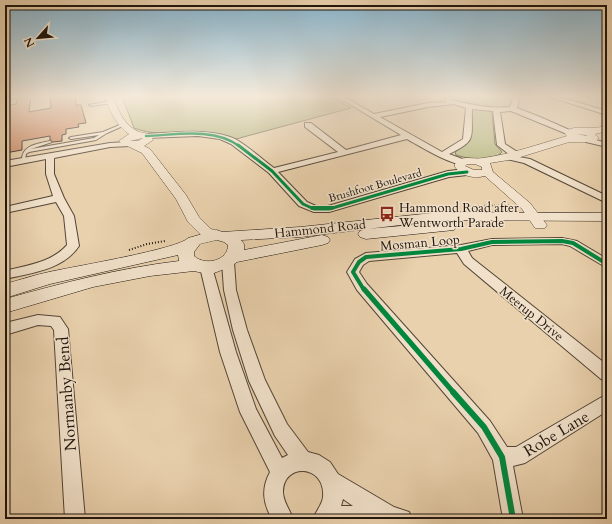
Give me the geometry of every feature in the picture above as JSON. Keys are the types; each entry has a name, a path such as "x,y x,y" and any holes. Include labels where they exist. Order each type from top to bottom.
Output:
{"main road":[{"name":"Hammond Road","path":"5,291 50,278 166,253 220,235 300,232 442,216 607,225"},
{"name":"Hammond Road","path":"5,306 93,281 150,270 219,266 231,260 306,242 368,234 530,220 607,217"},
{"path":"220,235 232,240 236,244 238,249 231,260"},
{"path":"193,243 186,252 186,258 200,266"}],"street":[{"path":"121,120 182,198 193,219 206,232 220,235"},
{"path":"382,120 433,151 474,167 519,156 585,134"},
{"path":"445,153 467,140 468,120"},
{"path":"498,120 501,145 519,156 607,200"},
{"path":"543,120 585,134 607,145"},
{"path":"308,125 345,153"},
{"name":"Brushfoot Boulevard","path":"5,164 136,139 166,135 198,134 222,137 241,146 272,171 303,204 314,209 329,209 474,167"},
{"path":"272,171 408,136"},
{"path":"418,142 474,167 526,206 530,220"},
{"path":"5,275 54,262 68,254 73,246 69,216 59,198 50,174 50,156"},
{"path":"5,210 59,198"},
{"path":"193,219 193,243"},
{"name":"Mosman Loop","path":"502,457 484,426 362,287 353,272 359,262 366,257 461,250 492,242 562,241 573,243 607,264"},
{"name":"Meerup Drive","path":"461,250 468,261 607,374"},
{"path":"231,260 230,290 257,381 281,430 303,460"},
{"path":"200,266 218,311 228,352 249,412 280,473"},
{"name":"Normanby Bend","path":"5,329 38,320 55,321 62,329 75,519"},
{"name":"Robe Lane","path":"502,457 518,456 607,402"},
{"path":"502,457 513,519"},
{"path":"277,517 273,492 275,482 286,466 303,460 320,466 326,472 331,481 334,489 333,498 331,508 325,517"},
{"path":"331,481 395,518"},
{"path":"325,517 395,518"}],"lane":[{"path":"26,151 96,139 106,132"},
{"path":"71,138 106,132 136,139"},
{"path":"24,160 24,154 26,151 37,144 50,142"}],"green space":[{"path":"131,120 305,120 236,139 211,133 159,133 147,132 134,128"},
{"path":"471,120 493,120 495,144 502,152 493,158 487,159 467,158 456,155 455,152 470,141"}],"building":[{"path":"5,120 85,120 86,123 78,124 79,127 66,129 66,134 62,135 62,141 53,142 50,140 50,136 22,141 22,150 5,153"}],"cycle path":[{"path":"146,136 198,134 222,137 234,142 272,171 303,204 314,209 329,209 448,174 467,172"},
{"path":"513,519 502,457 484,427 362,287 353,272 359,262 366,257 461,249 492,242 562,241 573,243 607,264"}],"place":[{"name":"Hammond Road after Wentworth Parade","path":"387,214"}]}
